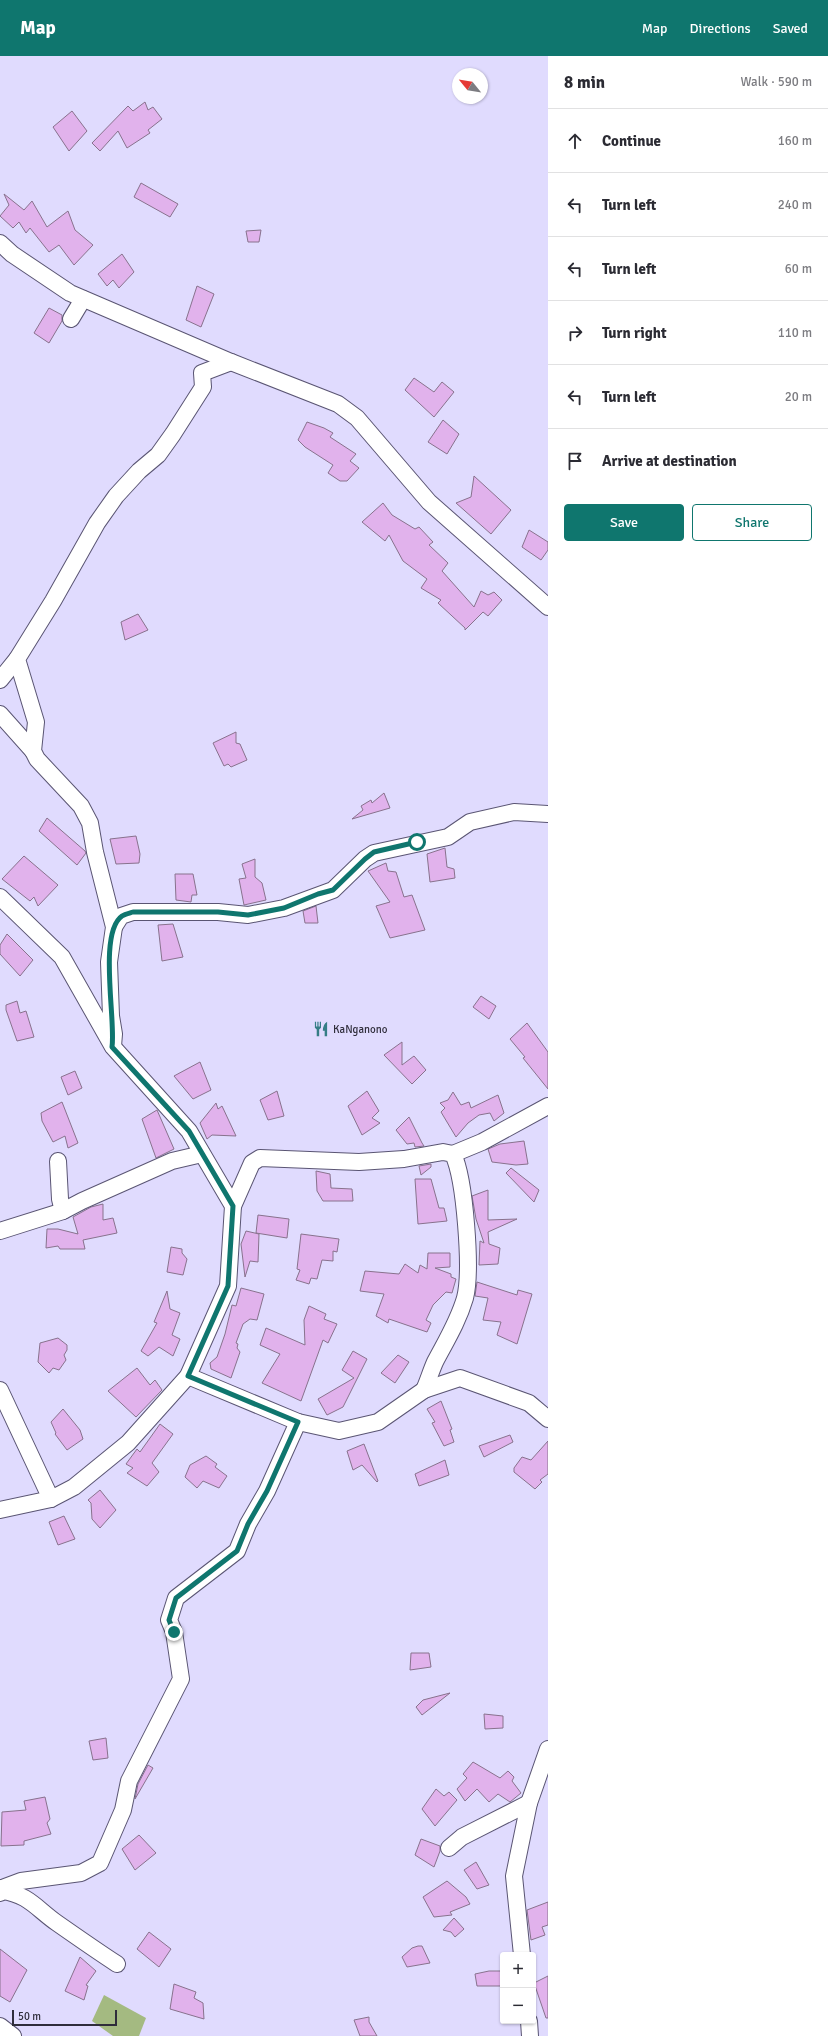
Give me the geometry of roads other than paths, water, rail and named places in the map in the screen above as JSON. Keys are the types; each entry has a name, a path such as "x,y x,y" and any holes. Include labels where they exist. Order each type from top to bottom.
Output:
{"street":[{"path":"0,243 12,254 64,289 83,299 231,362 338,404 357,418 429,502 548,607"},
{"path":"71,319 83,299"},
{"path":"0,680 17,659 53,601 97,523 112,502 139,471 158,455 173,434 203,387 202,373 231,362"},
{"path":"17,659 36,722 33,751"},
{"path":"0,714 33,751 37,759 81,806 90,823 95,852 114,927 109,962 111,1016 114,1034 112,1047"},
{"path":"114,927 122,916 133,912 218,912 248,915 284,908 318,894 333,890 374,852 448,837 470,822 514,812 548,814"},
{"path":"0,897 62,957 112,1047 189,1131 233,1206"},
{"path":"0,1510 51,1499 74,1487 128,1443 188,1376 228,1286 233,1206 252,1163 260,1158 359,1162 404,1159 444,1152 453,1154 482,1142 548,1106"},
{"path":"0,1231 63,1211 82,1201 172,1162 202,1154"},
{"path":"424,1390 435,1363 454,1330 465,1297 468,1264 464,1199 458,1165 453,1154"},
{"path":"58,1161 60,1199 63,1211"},
{"path":"188,1376 298,1422 339,1431 378,1422 424,1390 460,1378 529,1403 548,1419"},
{"path":"0,1390 51,1499"},
{"path":"1,1890 21,1881 81,1873 100,1863 123,1810 129,1781 181,1679 174,1632 169,1620 176,1598 237,1551 248,1524 267,1491 298,1422"},
{"path":"522,1952 514,1876 530,1803 548,1751"},
{"path":"449,1848 462,1837 530,1803"},
{"path":"1,1890 12,1892 29,1899 53,1920 117,1964"},
{"path":"529,2024 530,2036"},
{"path":"0,2026 13,2036"}],"place":[{"name":"KaNganono","path":"321,1029"}]}
